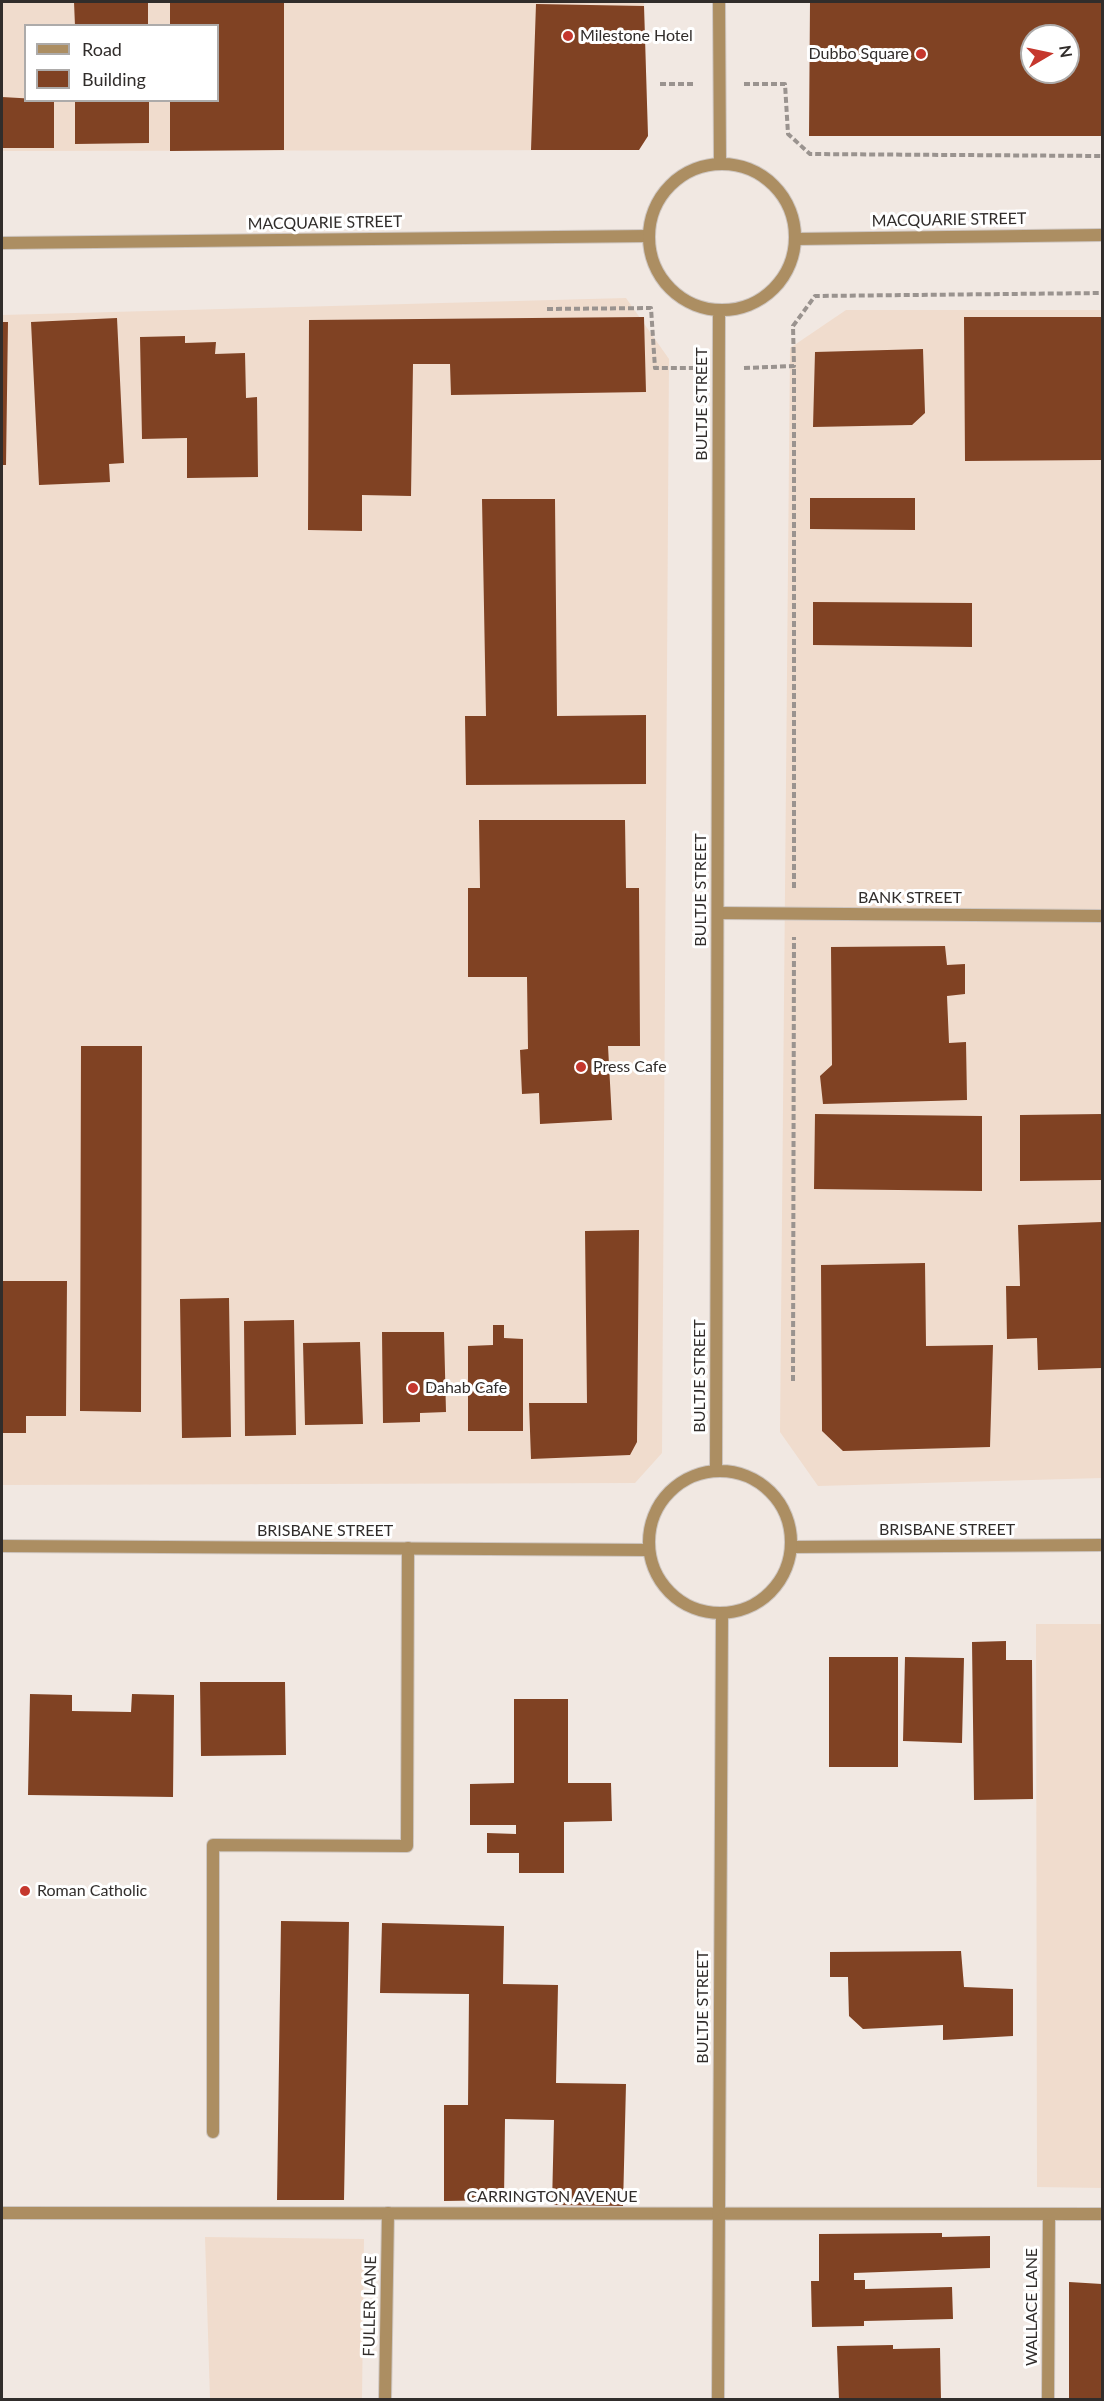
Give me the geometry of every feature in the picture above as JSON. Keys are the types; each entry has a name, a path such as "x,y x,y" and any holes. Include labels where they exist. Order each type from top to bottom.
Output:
{"street":[{"path":"719,2 720,164"},
{"path":"720,164 744,167 764,177 781,194 792,215 795,239 791,262 780,282 763,298 742,308 719,310 698,305 678,295 662,279 652,258 649,236 653,214 663,194 698,167 720,164"},
{"name":"MACQUARIE STREET","path":"795,239 1102,234"},
{"name":"MACQUARIE STREET","path":"2,243 649,236"},
{"name":"BULTJE STREET","path":"716,1470 719,310"},
{"name":"BANK STREET","path":"718,913 1102,916"},
{"path":"716,1470 740,1473 762,1484 778,1501 789,1523 792,1547 787,1568 769,1594 742,1611 722,1614 700,1611 681,1602 666,1589 654,1570 649,1550 650,1527 658,1505 673,1487 694,1475 716,1470"},
{"name":"BRISBANE STREET","path":"792,1547 1102,1545"},
{"name":"BRISBANE STREET","path":"2,1546 649,1550"},
{"path":"213,2132 213,1845 407,1846 408,1548"},
{"name":"BULTJE STREET","path":"718,2400 722,1614"},
{"name":"CARRINGTON AVENUE","path":"2,2213 1102,2214"},
{"name":"FULLER LANE","path":"385,2400 388,2213"},
{"name":"WALLACE LANE","path":"1048,2400 1049,2214"}],"path":[{"path":"660,84 785,84 788,134 810,154 1102,156"},
{"path":"793,1381 793,326 815,296 1102,293"},
{"path":"547,309 651,308 654,368 719,369 794,366"}],"shaded area":[{"path":"2,2 644,2 648,136 639,150 2,151"},
{"path":"626,298 669,359 662,1453 635,1483 2,1485 2,315"},
{"path":"846,310 1102,310 1102,1478 818,1486 780,1432 790,348"},
{"path":"1036,1624 1102,1624 1102,2188 1037,2187"},
{"path":"205,2237 364,2239 362,2399 210,2399"}],"building":[{"path":"74,2 148,2 148,24 75,24"},
{"path":"170,2 284,2 284,150 170,151 170,102 219,102 219,24 170,24"},
{"name":"Dubbo Square","path":"810,2 1102,2 1102,136 809,136"},
{"path":"536,4 644,6 648,136 639,150 531,150"},
{"path":"2,97 24,98 24,102 54,102 54,148 2,148"},
{"path":"75,102 149,102 149,143 75,144"},
{"path":"644,317 646,392 451,395 450,364 413,364 411,496 362,495 362,531 308,530 309,320"},
{"path":"964,317 1102,317 1102,460 965,461"},
{"path":"117,318 124,463 109,464 110,482 39,485 31,322"},
{"path":"2,322 8,322 6,465 2,465"},
{"path":"185,336 185,343 216,342 215,354 245,353 246,398 257,397 258,477 187,478 187,438 142,439 140,337"},
{"path":"923,349 925,413 912,425 813,427 815,352"},
{"path":"810,498 915,498 915,530 810,529"},
{"path":"482,499 555,499 557,716 646,715 646,784 466,785 465,716 486,716"},
{"path":"813,602 972,603 972,647 813,645"},
{"path":"479,820 625,820 626,888 639,888 640,1046 608,1046 612,1120 540,1124 539,1093 522,1094 520,1050 528,1049 527,977 468,977 468,888 480,888"},
{"path":"945,946 947,965 965,964 965,994 947,996 949,1043 966,1042 967,1100 823,1104 820,1076 832,1065 831,947"},
{"path":"81,1046 142,1046 141,1412 80,1411"},
{"path":"815,1114 982,1116 982,1191 814,1189"},
{"path":"1102,1114 1102,1180 1020,1181 1020,1115"},
{"path":"1102,1222 1102,1368 1038,1370 1037,1338 1007,1339 1006,1286 1020,1286 1018,1225"},
{"path":"639,1230 637,1442 630,1455 531,1459 529,1403 587,1403 585,1231"},
{"path":"925,1263 926,1346 993,1345 990,1447 843,1451 822,1431 821,1265"},
{"path":"2,1281 67,1281 66,1416 26,1416 26,1433 2,1433"},
{"path":"229,1298 231,1437 182,1438 180,1299"},
{"path":"294,1320 296,1435 245,1436 244,1321"},
{"path":"493,1325 504,1325 504,1338 523,1339 523,1431 468,1431 468,1346 493,1345"},
{"path":"382,1332 444,1332 446,1412 420,1413 420,1422 383,1423"},
{"path":"360,1342 363,1424 305,1425 303,1343"},
{"path":"1006,1641 1006,1660 1032,1660 1033,1799 974,1800 972,1642"},
{"path":"829,1657 898,1657 898,1767 829,1767"},
{"path":"905,1657 964,1658 962,1743 903,1741"},
{"path":"200,1682 285,1682 286,1755 201,1756"},
{"path":"30,1694 72,1695 72,1711 131,1712 132,1694 174,1695 173,1797 28,1795"},
{"path":"514,1699 568,1699 568,1783 611,1783 612,1821 564,1822 564,1873 519,1873 519,1853 487,1853 487,1833 516,1834 516,1825 470,1825 470,1784 514,1783"},
{"path":"281,1921 349,1922 344,2200 277,2200"},
{"path":"382,1923 504,1926 503,1984 558,1985 556,2083 626,2084 623,2206 552,2205 554,2120 505,2119 504,2200 444,2201 444,2105 468,2105 469,1994 380,1993"},
{"path":"961,1951 964,1987 1013,1989 1013,2036 943,2040 943,2025 863,2029 849,2016 848,1977 830,1977 830,1952"},
{"path":"942,2233 942,2237 990,2236 990,2268 854,2273 854,2280 865,2280 865,2289 952,2287 953,2319 864,2321 864,2326 812,2327 811,2281 819,2281 819,2234"},
{"path":"1069,2282 1102,2284 1102,2400 1069,2400"},
{"path":"893,2345 893,2349 940,2348 941,2400 839,2400 837,2346"}],"place":[{"name":"Milestone Hotel","path":"568,36"},
{"name":"Dubbo Square","path":"921,54"},
{"name":"Press Cafe","path":"581,1067"},
{"name":"Dahab Cafe","path":"413,1388"},
{"name":"Roman Catholic","path":"25,1891"}]}
